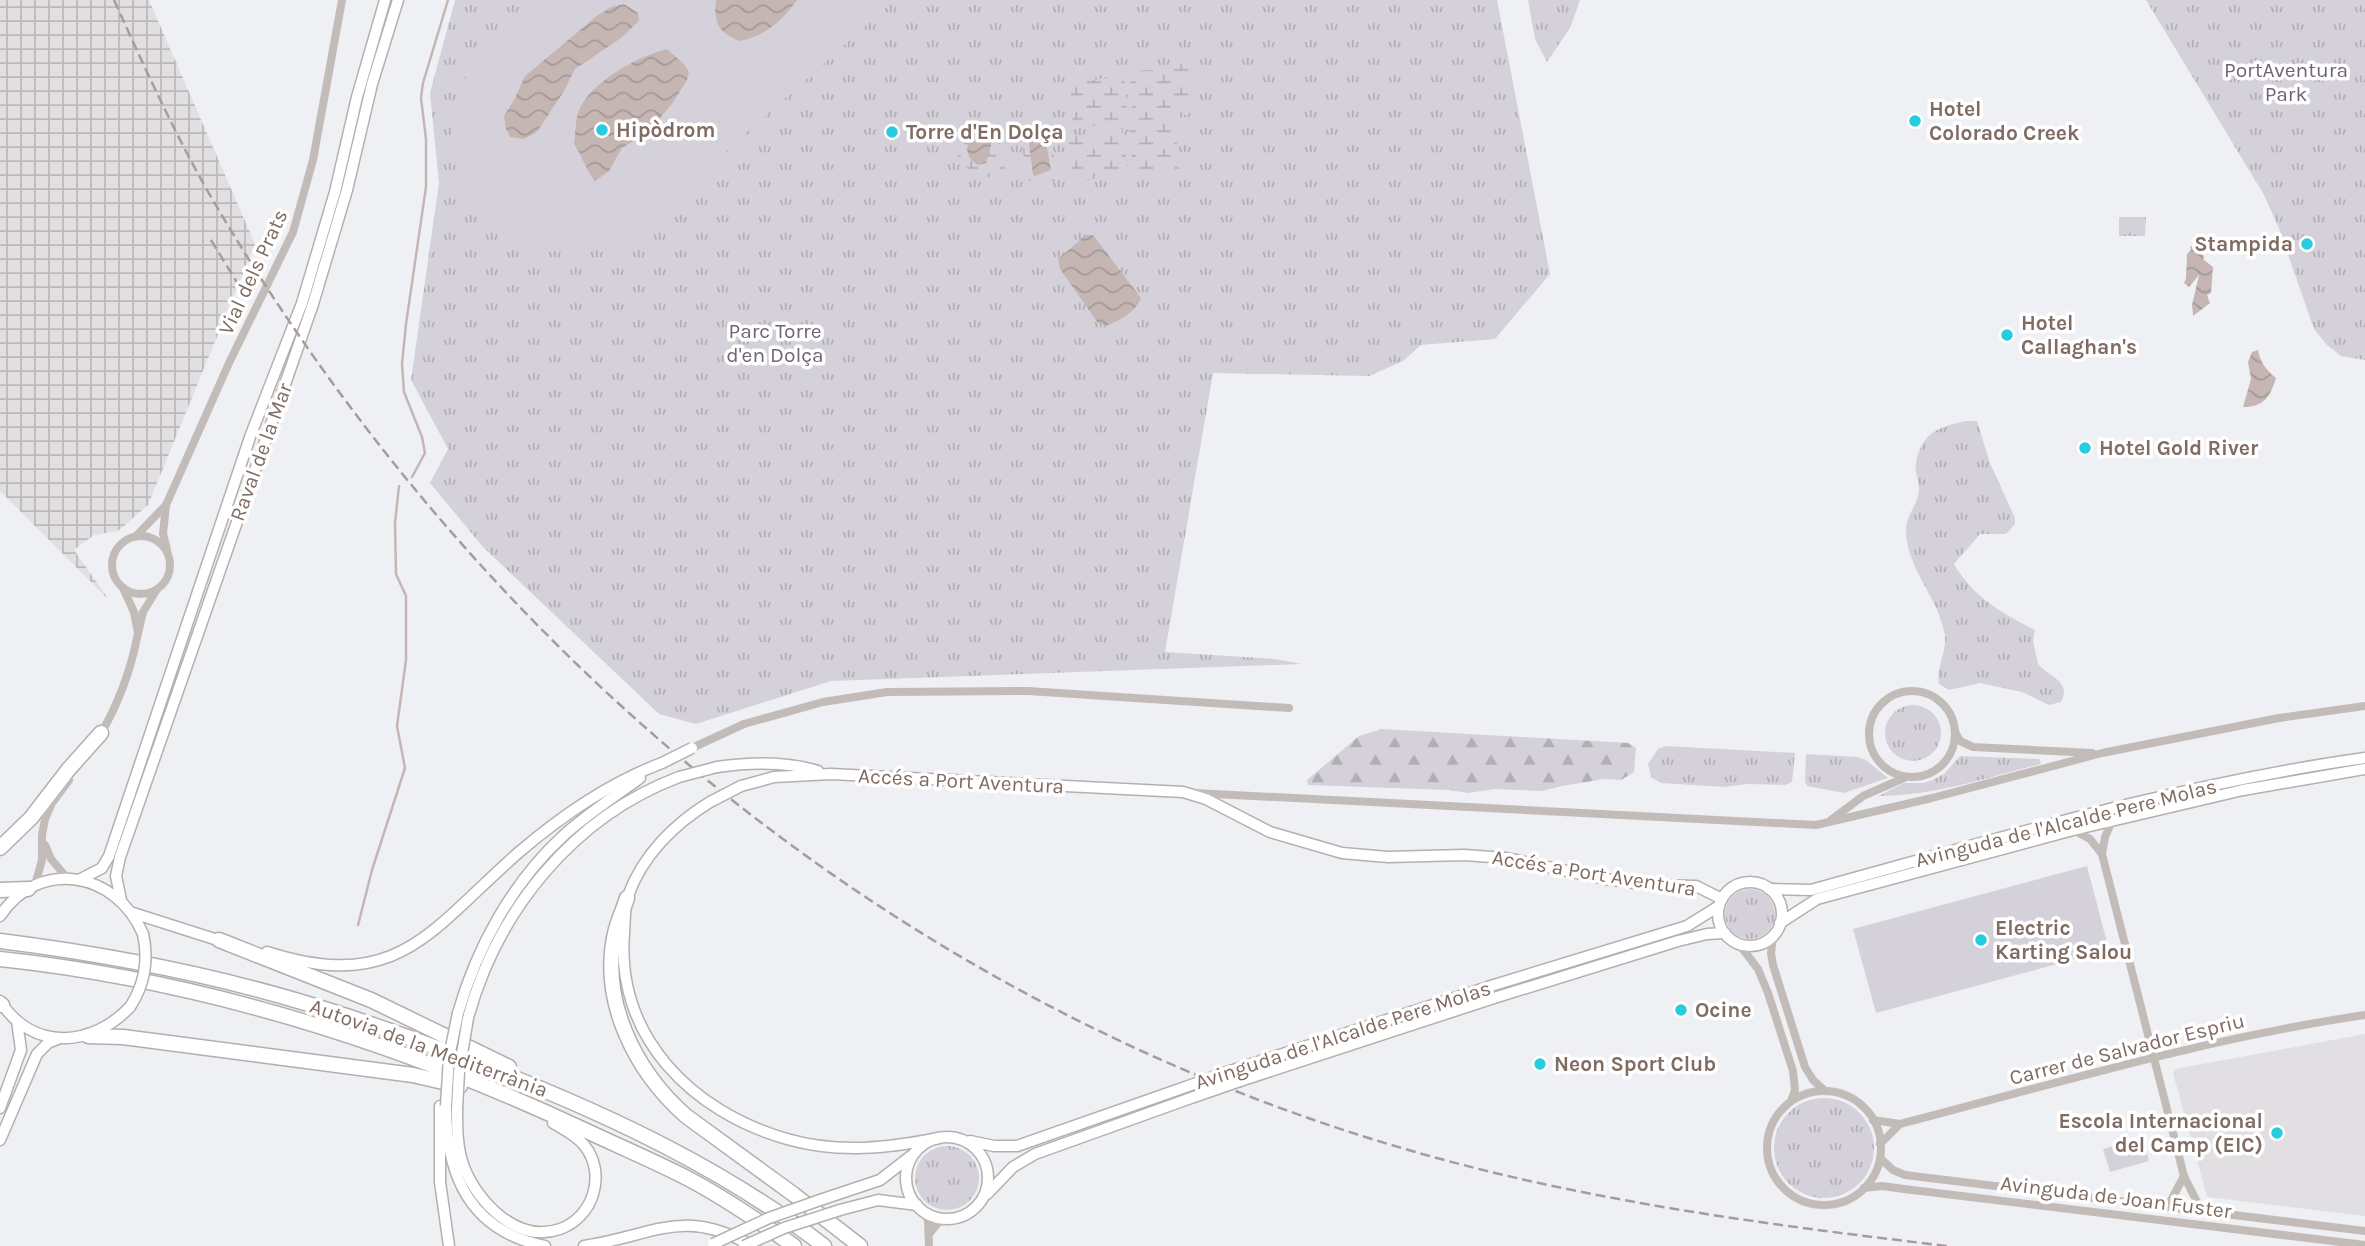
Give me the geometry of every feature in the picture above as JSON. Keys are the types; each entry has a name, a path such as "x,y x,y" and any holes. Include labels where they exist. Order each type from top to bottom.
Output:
{"highway":[{"path":"0,848 31,818 101,733"},
{"path":"0,890 32,887"},
{"path":"627,898 613,945 614,984 621,1021 648,1076 686,1116 860,1246"},
{"path":"219,940 399,1012 541,1082 562,1096"},
{"name":"Autovia de la Mediterrània","path":"0,941 188,973 271,993 398,1034 562,1096 663,1143 765,1205 824,1246"},
{"name":"Autovia de la Mediterrània","path":"0,959 132,979 226,1000 296,1019 401,1053 536,1107 697,1184 794,1246"},
{"path":"88,1036 123,1037 413,1075 478,1092 579,1135 592,1134"}],"street":[{"name":"Vial dels Prats","path":"32,887 42,860 45,819 52,803 101,733 121,693 132,661 143,612 169,573 163,534 166,505 229,363 293,232 313,160 342,0"},
{"name":"Raval de la Mar","path":"74,879 102,868 108,856 250,437 302,303 335,192 357,97 385,0"},
{"name":"Raval de la Mar","path":"121,900 116,876 120,857 313,304 347,190 372,84 398,0"},
{"name":"Vial dels Prats","path":"138,634 134,612 113,572 114,557 121,544 136,536 166,505"},
{"path":"136,536 156,540 168,555"},
{"path":"121,585 139,593 158,588"},
{"path":"132,914 314,965 360,965 393,956 416,944 438,928 537,838 636,773 744,724 823,702 887,692 1028,691 1289,708"},
{"path":"1916,777 1904,777 1892,772 1875,755 1870,744 1869,732 1877,709 1895,695 1906,692 1926,693 1945,706 1960,741 1973,747 2102,753 2279,718 2365,706"},
{"path":"1829,822 1863,796 1898,779 1929,774 1941,767 1949,757 1955,731"},
{"name":"Accés a Port Aventura","path":"627,898 652,852 681,822 710,802 741,786 774,777 831,774 1816,825 1932,798 2102,753"},
{"name":"Avinguda de l'Alcalde Pere Molas","path":"1769,889 1811,890 2111,808 2243,778 2365,758"},
{"path":"545,1246 508,1234 483,1215 466,1197 448,1150 447,1106 458,1072 463,1016 473,968 547,852 580,822 662,763"},
{"path":"531,880 597,822 638,794 679,777 717,767 748,763 796,764 831,774"},
{"name":"Avinguda de l'Alcalde Pere Molas","path":"1780,923 1817,899 2073,830 2244,790 2365,769"},
{"name":"Accés a Port Aventura","path":"1183,792 1206,799 1243,820 1289,840 1342,853 1388,857 1464,855 1506,858 1631,883 1696,886 1721,903"},
{"path":"2102,854 2112,821"},
{"path":"2073,830 2090,839 2102,854 2184,1176 2202,1212"},
{"path":"1,1004 17,1021 37,1033 60,1038 88,1036 118,1020 131,1007 146,972 143,934 132,914 121,900 101,887 74,879 51,859 42,835"},
{"path":"1,914 18,895 32,887 74,879"},
{"path":"1791,1101 1795,1090 1793,1071 1768,993 1758,969 1738,943 1725,933 1720,923 1721,903 1730,889 1745,883 1760,884 1769,889 1781,907 1780,923 1773,936 1773,965 1805,1067 1813,1080 1825,1091"},
{"path":"627,898 624,967 629,998 642,1030 660,1056 701,1096 755,1127 802,1143 840,1148 872,1148 939,1138 963,1140 973,1146 986,1165 988,1176 983,1199 972,1211 938,1223 929,1234"},
{"name":"Avinguda de l'Alcalde Pere Molas","path":"963,1140 994,1146 1017,1146 1224,1073 1687,926 1721,903"},
{"name":"Avinguda de l'Alcalde Pere Molas","path":"983,1199 1013,1167 1035,1154 1191,1098 1497,997 1678,941 1725,933"},
{"path":"1738,943 1756,945 1773,936"},
{"name":"Carrer de Salvador Espriu","path":"1873,1120 1900,1124 2154,1058 2316,1022 2365,1015"},
{"path":"449,1246 440,1182 449,1057 463,1016"},
{"path":"0,1108 21,1050 17,1021"},
{"path":"0,1140 37,1054 60,1038"},
{"path":"1813,1091 1825,1091 1842,1094 1857,1101 1873,1120 1881,1144 1874,1174 1864,1188 1849,1199 1822,1205 1790,1194 1780,1183 1769,1161 1767,1142 1777,1114 1791,1101 1813,1091"},
{"path":"447,1106 461,1158 474,1187 502,1217 516,1226 534,1231 560,1229 574,1222 591,1203 595,1188 593,1161 585,1146 553,1123"},
{"path":"1881,1144 1900,1124"},
{"path":"711,1245 769,1218 880,1180 922,1145 939,1138"},
{"path":"915,1152 910,1160 906,1179 908,1189 928,1221 929,1246"},
{"name":"Avinguda de Joan Fuster","path":"1880,1157 1892,1170 1905,1175 2365,1231"},
{"path":"2168,1206 2184,1176"},
{"name":"Avinguda de Joan Fuster","path":"1864,1188 1882,1186 2365,1245"},
{"path":"744,1246 784,1228 878,1200 921,1208 936,1217 948,1219"},
{"path":"584,1246 655,1229 688,1225 715,1228 752,1246"}],"shaded area":[{"path":"0,0 149,0 255,244 148,505 118,531 94,535 74,550 109,600 0,491"},
{"name":"Escola Internacional del Camp (EIC)","path":"2365,1034 2365,1216 2207,1197 2173,1073 2175,1069"}],"green space":[{"name":"Parc Torre d'en Dolça","path":"455,0 1497,0 1550,274 1495,339 1421,345 1403,361 1369,376 1213,373 1165,652 1275,659 1302,664 831,681 696,724 659,714 483,547 430,483 448,449 411,380 439,183 430,93"},
{"name":"Hipòdrom","path":"541,0 894,0 632,236 598,249 570,252 523,244 498,229 467,191 452,149 456,109 469,71 491,44"},
{"path":"1528,0 1580,0 1570,28 1547,62 1535,39"},
{"name":"PortAventura Park","path":"2146,0 2365,0 2365,360 2341,356 2327,345 2314,329 2278,226 2264,195"},
{"path":"1188,62 1192,65 1192,112 1182,116 1136,122 1133,120 1130,76 1132,71 1162,69"},
{"path":"1124,76 1128,120 1076,129 1073,126 1070,83"},
{"path":"1175,122 1179,169 1136,173 1129,129"},
{"path":"977,125 997,128 1005,176 973,176 958,156 953,136 958,130"},
{"path":"1027,125 1051,126 1056,178 1054,181 1033,184 1026,177 1021,131"},
{"path":"1122,129 1128,174 1074,182 1067,137"},
{"path":"2119,217 2146,217 2145,236 2119,236"},
{"path":"1977,421 1990,463 2015,518 2015,524 2006,534 1980,534 1954,564 1980,595 2000,611 2035,630 2033,641 2038,664 2061,684 2064,695 2061,702 2049,705 2022,692 1980,683 1949,690 1939,684 1945,645 1944,631 1911,556 1906,530 1918,494 1916,465 1923,443 1940,428"},
{"path":"1913,705 1924,707 1933,713 1939,722 1939,744 1933,753 1924,759 1913,761 1902,759 1893,753 1887,744 1885,733 1887,722 1893,713 1902,707"},
{"path":"1382,729 1628,743 1636,748 1634,772 1621,780 1604,779 1542,791 1495,789 1468,793 1308,785 1307,780 1359,736"},
{"path":"1666,746 1795,753 1792,782 1785,785 1748,784 1724,787 1661,783 1651,777 1648,764 1658,749"},
{"path":"1806,754 1857,757 1866,760 1888,778 1844,793 1807,786"},
{"path":"1960,756 2039,759 2041,764 1940,790 1878,796 1904,783 1932,780 1944,774"},
{"name":"Electric Karting Salou","path":"2087,866 2109,950 1876,1013 1853,929"},
{"path":"1750,889 1767,897 1775,914 1767,931 1750,939 1733,931 1725,914 1733,897"},
{"path":"1824,1098 1852,1106 1866,1120 1874,1148 1866,1176 1852,1190 1824,1198 1796,1190 1782,1176 1774,1148 1782,1120 1796,1106"},
{"path":"2143,1138 2149,1161 2110,1172 2103,1149"},
{"path":"947,1146 965,1152 973,1160 979,1178 973,1196 965,1204 947,1210 929,1204 921,1196 915,1178 921,1160 929,1152"}],"water":[{"path":"716,0 797,0 773,26 741,41 727,35 719,26"},
{"path":"624,4 638,13 639,21 621,38 575,69 537,132 524,139 510,137 504,116 525,76 598,15 611,7"},
{"path":"667,49 684,64 689,72 687,80 655,124 645,134 622,148 609,171 595,181 574,144 581,106 597,87 619,70"},
{"path":"981,131 994,135 986,163 978,165 968,155 967,147 974,134"},
{"path":"1039,133 1046,143 1051,170 1035,176 1028,137"},
{"path":"1086,235 1093,235 1141,298 1131,312 1106,326 1098,323 1060,269 1058,259"},
{"path":"2197,244 2202,248 2204,260 2213,267 2211,293 2207,295 2210,303 2193,316 2192,305 2199,275 2189,287 2184,283 2187,254 2191,250 2190,247"},
{"path":"2258,350 2264,366 2276,378 2265,400 2250,407 2243,407 2251,379 2248,362 2252,352"}],"waterway":[{"path":"412,477 425,453 422,437 404,392 402,364 426,187 426,139 421,98 448,0"},
{"path":"358,925 372,870 405,768 397,726 406,660 406,596 396,574 395,523 399,486"}],"railway":[{"path":"114,0 170,120 207,190 314,357 434,512 568,655 714,785 871,901 1040,1001 1218,1084 1405,1149 1606,1197 1810,1229 1947,1246"},
{"path":"211,240 241,289"}],"place":[{"name":"Hotel Colorado Creek","path":"1915,121"},
{"name":"Hipòdrom","path":"602,130"},
{"name":"Torre d'En Dolça","path":"892,132"},
{"name":"Stampida","path":"2307,244"},
{"name":"Hotel Callaghan's","path":"2007,335"},
{"name":"Hotel Gold River","path":"2085,448"},
{"name":"Electric Karting Salou","path":"1981,940"},
{"name":"Ocine","path":"1681,1010"},
{"name":"Neon Sport Club","path":"1540,1064"},
{"name":"Escola Internacional del Camp (EIC)","path":"2277,1133"}]}
